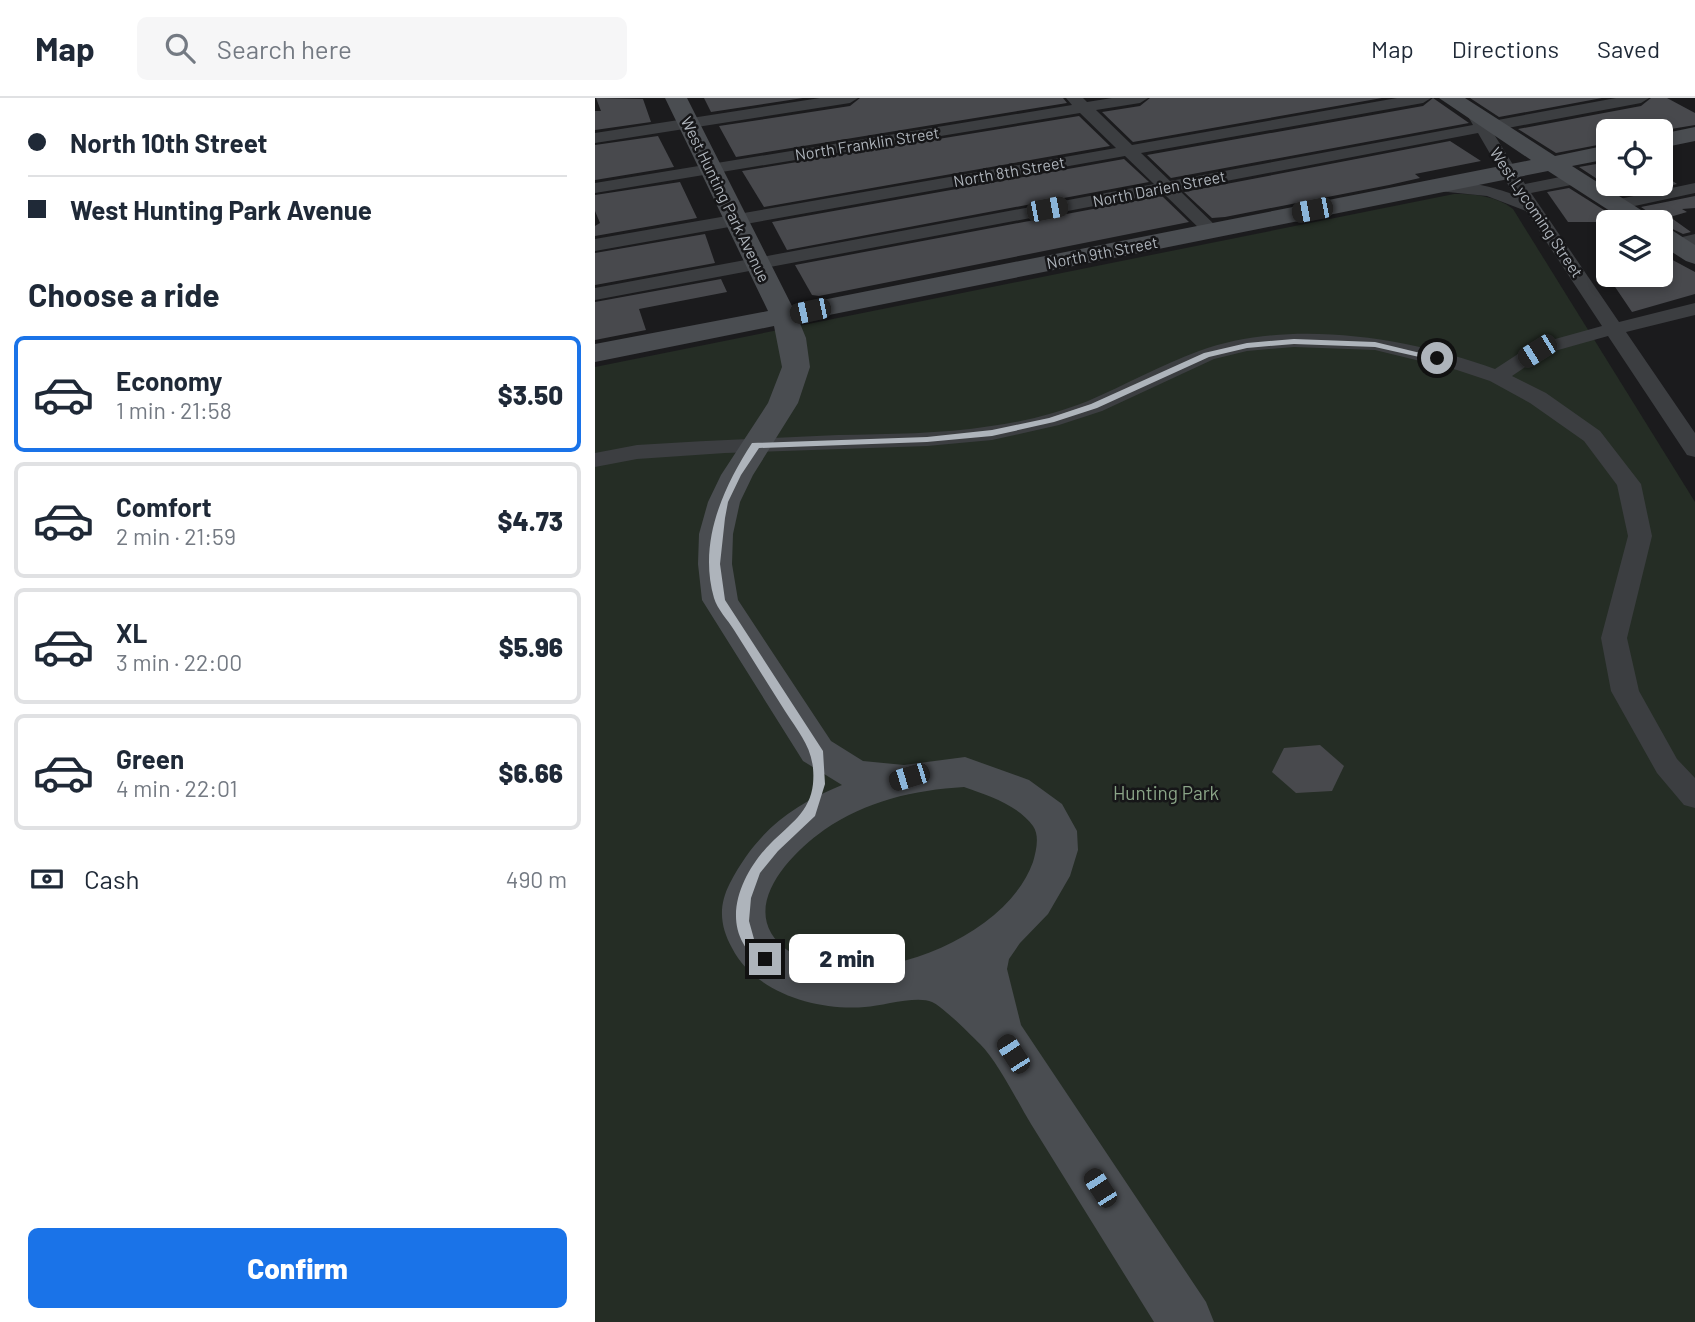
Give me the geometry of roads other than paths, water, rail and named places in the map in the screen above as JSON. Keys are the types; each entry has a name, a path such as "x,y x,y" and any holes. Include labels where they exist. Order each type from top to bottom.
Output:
{"main road":[{"name":"West Hunting Park Avenue","path":"676,98 783,316 792,338 796,367 783,402 724,502 715,564 720,600 817,751 849,772 869,778 965,772 987,779 1024,797 1053,823 1059,842 1043,886 1030,908 1004,931 981,948 948,965 900,982"},
{"path":"1450,98 1482,122 1624,210"},
{"path":"1673,139 1695,134"},
{"name":"North 9th Street","path":"595,353 1437,186 1514,181 1551,163 1596,154"},
{"name":"West Hunting Park Avenue","path":"817,751 819,784 811,813 774,848 755,871 744,898 743,921 748,942 765,959 793,976 824,988 853,990 900,982 932,982 946,986 999,1031 1186,1322"},
{"name":"West Hunting Park Avenue","path":"797,827 853,797 909,777"},
{"name":"West Hunting Park Avenue","path":"999,1031 984,969 988,954 1004,931"}],"street":[{"path":"595,138 850,98"},
{"name":"North Franklin Street","path":"595,188 1079,103 1140,98"},
{"name":"North 8th Street","path":"595,244 1423,98"},
{"name":"North Darien Street","path":"595,294 1166,187 1482,122 1641,98"},
{"path":"1079,103 1211,230"},
{"name":"West Lycoming Street","path":"1482,122 1514,181 1695,450"},
{"path":"1514,181 1575,179"},
{"path":"1437,186 1490,191 1533,208"},
{"path":"1616,205 1695,188"},
{"path":"1497,377 1537,351 1556,343 1695,309"},
{"path":"595,460 637,452 927,439 992,433 1051,420 1094,406 1207,355 1247,345 1294,341 1375,344 1464,365 1497,377 1538,398 1592,436 1629,484 1640,536 1614,638 1625,691 1667,766 1695,797"}],"park label":[{"name":"Hunting Park","path":"1166,792"}]}
